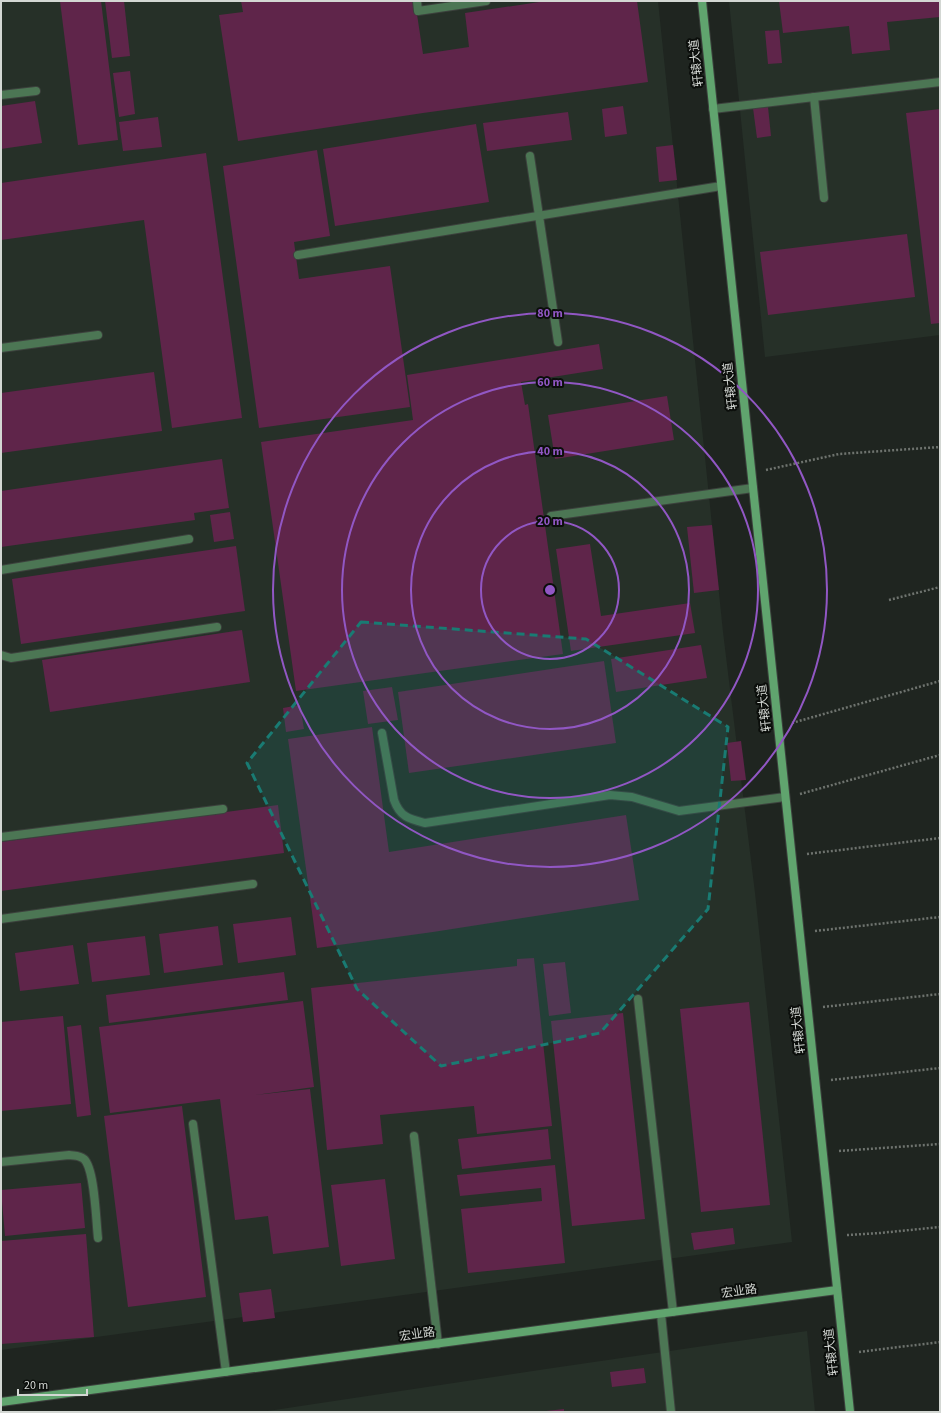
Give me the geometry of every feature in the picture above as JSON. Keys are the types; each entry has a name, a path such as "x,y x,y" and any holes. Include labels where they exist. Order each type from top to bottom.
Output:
{"street":[{"name":"轩辕大道","path":"702,1 850,1412"},
{"name":"宏业路","path":"1,1402 837,1290"}],"lane":[{"path":"417,1 418,11 486,1"},
{"path":"713,108 940,82"},
{"path":"1,95 36,91"},
{"path":"814,96 824,198"},
{"path":"530,156 558,342"},
{"path":"298,254 721,186"},
{"path":"1,348 98,335"},
{"path":"551,516 753,488"},
{"path":"1,570 189,539"},
{"path":"1,655 11,658 217,627"},
{"path":"382,733 394,800 397,809 405,816 425,823 610,795 632,797 678,812 785,797"},
{"path":"1,837 223,809"},
{"path":"1,919 253,884"},
{"path":"638,999 673,1312"},
{"path":"193,1124 226,1372"},
{"path":"414,1136 438,1344"},
{"path":"1,1162 69,1155 78,1156 85,1160 92,1176 98,1238"},
{"path":"661,1314 671,1412"}],"path":[{"path":"751,473 838,454 940,447"},
{"path":"889,600 940,587"},
{"path":"778,727 940,681"},
{"path":"785,797 940,755"},
{"path":"791,856 940,838"},
{"path":"799,932 940,917"},
{"path":"808,1009 940,994"},
{"path":"815,1081 940,1068"},
{"path":"822,1152 940,1144"},
{"path":"831,1235 880,1233 940,1227"},
{"path":"844,1354 940,1342"}],"highlighted area":[{"path":"361,622 586,639 728,727 708,909 600,1033 441,1066 357,989 247,763"}],"shaded area":[{"path":"1,1 658,1 723,632 755,893 792,1242 1,1350"},
{"path":"729,1 940,1 940,335 765,357"},
{"path":"807,1331 815,1412 261,1412 546,1369"}],"building":[{"path":"60,1 101,1 118,140 78,145"},
{"path":"105,1 124,1 130,56 112,58"},
{"path":"241,1 415,1 423,54 469,47 465,13 546,1 637,1 648,82 423,113 238,141 219,15 243,12"},
{"path":"779,1 940,1 940,17 887,22 890,50 852,54 849,26 783,33"},
{"path":"779,30 782,63 768,64 765,31"},
{"path":"130,71 135,114 119,117 113,73"},
{"path":"35,101 42,143 1,149 1,106"},
{"path":"623,106 627,134 605,137 602,109"},
{"path":"768,107 771,136 757,138 753,108"},
{"path":"940,109 940,323 931,324 906,113"},
{"path":"568,112 572,140 487,151 483,123"},
{"path":"158,117 162,147 123,151 119,122"},
{"path":"476,124 489,202 335,226 323,149"},
{"path":"673,145 677,180 659,182 656,147"},
{"path":"317,150 330,236 294,242 299,279 390,266 410,407 259,428 223,166"},
{"path":"206,153 242,418 172,428 144,220 1,240 1,183"},
{"path":"907,234 915,297 768,315 760,252"},
{"path":"599,344 603,369 521,382 525,405 528,404 563,654 296,691 261,442 413,420 407,375"},
{"path":"154,372 162,431 1,453 1,393"},
{"path":"667,396 674,440 555,459 548,415"},
{"path":"222,459 229,508 194,513 195,520 1,547 1,491"},
{"path":"230,512 234,539 214,542 210,515"},
{"path":"712,525 719,590 694,593 687,527"},
{"path":"590,544 601,616 690,603 695,633 571,651 556,549"},
{"path":"236,546 245,611 21,644 12,579"},
{"path":"242,630 250,682 50,712 42,660"},
{"path":"701,645 707,678 616,692 611,659"},
{"path":"604,661 616,743 409,773 398,692"},
{"path":"392,687 398,720 368,724 363,691"},
{"path":"300,705 304,729 286,732 283,708"},
{"path":"372,727 389,852 626,815 639,900 433,932 317,948 288,739"},
{"path":"741,741 746,780 731,781 727,743"},
{"path":"278,805 284,853 1,891 1,842"},
{"path":"291,917 296,955 238,963 233,924"},
{"path":"218,926 223,965 164,973 159,934"},
{"path":"145,936 150,975 92,982 87,943"},
{"path":"73,945 79,984 20,991 15,953"},
{"path":"534,958 552,1126 477,1134 474,1106 380,1115 383,1144 327,1150 311,988 517,966 517,959"},
{"path":"565,962 571,1013 549,1016 543,964"},
{"path":"284,972 288,1000 109,1023 106,995"},
{"path":"303,1001 314,1087 255,1095 310,1089 329,1247 273,1254 268,1216 235,1220 220,1099 110,1113 99,1027"},
{"path":"749,1002 770,1205 701,1212 680,1009"},
{"path":"623,1013 645,1219 572,1226 551,1021"},
{"path":"63,1016 71,1104 1,1111 1,1022"},
{"path":"81,1025 91,1115 77,1117 67,1027"},
{"path":"182,1106 206,1297 128,1307 104,1116"},
{"path":"548,1129 551,1159 462,1169 458,1139"},
{"path":"555,1165 565,1263 468,1273 461,1209 542,1201 541,1188 460,1196 457,1175"},
{"path":"385,1179 395,1259 341,1266 331,1185"},
{"path":"81,1183 85,1228 5,1236 1,1190"},
{"path":"733,1228 735,1244 694,1250 691,1233"},
{"path":"86,1234 94,1337 1,1344 1,1241"},
{"path":"271,1289 275,1318 243,1322 239,1293"},
{"path":"644,1368 646,1383 612,1387 610,1372"},
{"path":"564,1409 564,1412 546,1412 546,1411"}]}
